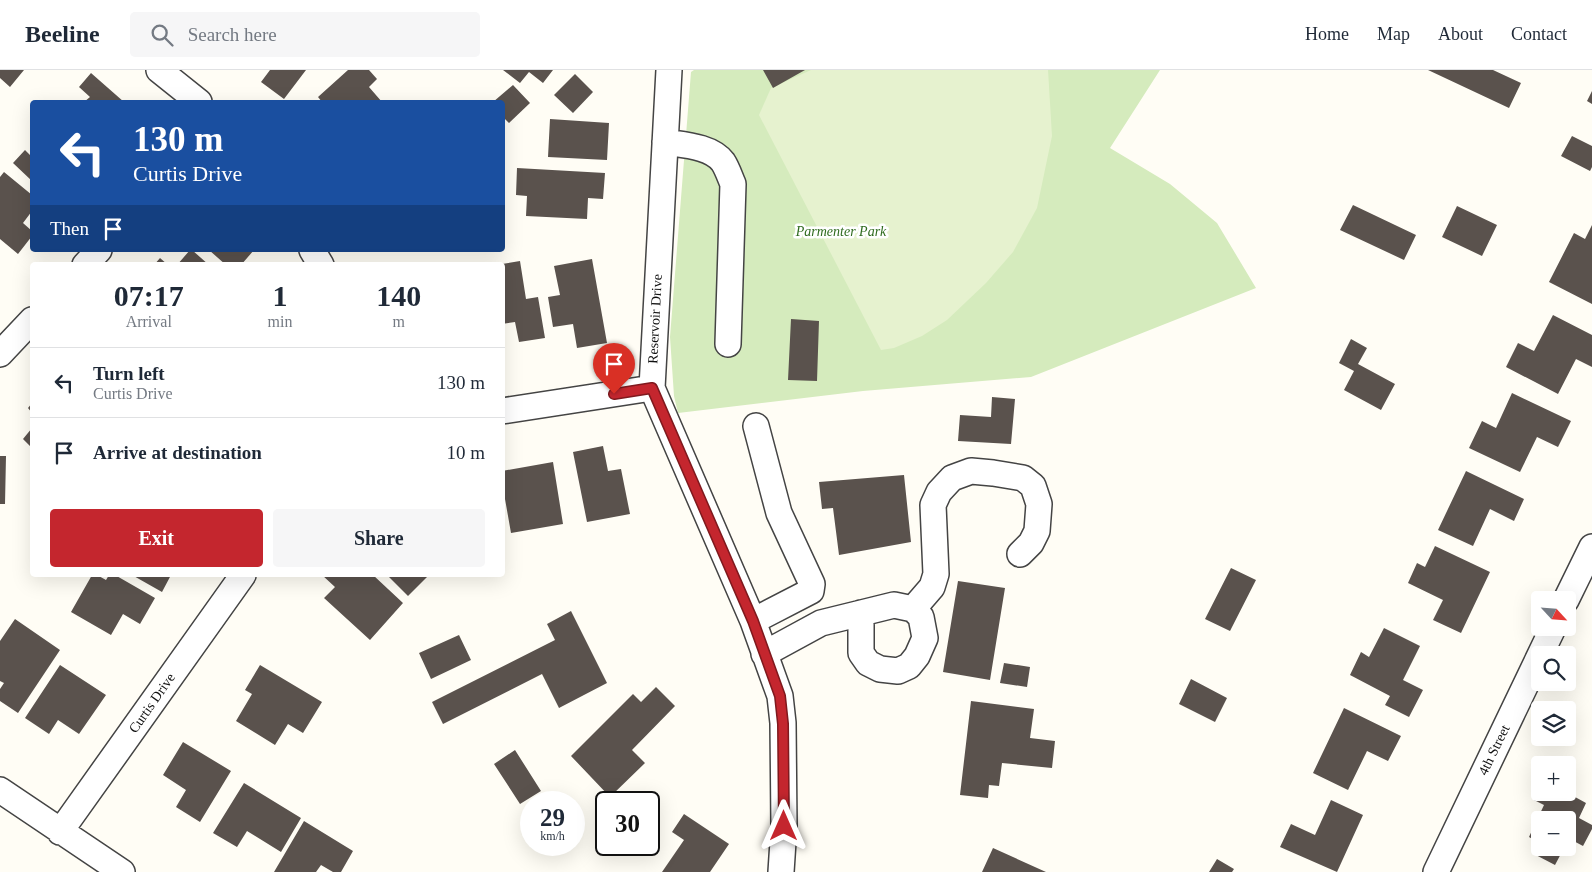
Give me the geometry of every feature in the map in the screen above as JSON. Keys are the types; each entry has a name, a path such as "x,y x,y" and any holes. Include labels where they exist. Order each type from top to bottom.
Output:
{"street":[{"path":"159,70 196,100"},
{"name":"Reservoir Drive","path":"668,70 652,388 753,621 780,696 783,724 784,826 781,872"},
{"path":"665,142 695,147 711,153 723,161 734,184 728,344"},
{"path":"88,262 98,252"},
{"path":"0,354 30,322"},
{"path":"505,411 652,388"},
{"path":"753,621 811,591 812,584 779,513 756,426"},
{"path":"914,609 932,587 936,574 933,505 939,492 952,478 971,471 1023,478 1033,486 1039,504 1037,531 1031,543 1020,554"},
{"path":"1570,591 1592,547"},
{"name":"Curtis Drive","path":"60,832 243,577"},
{"path":"764,654 821,623 861,613 894,605 914,609 921,617 925,638 917,656 909,666 898,670 880,668 868,663 861,653 861,613"},
{"name":"4th Street","path":"1436,872 1549,636"},
{"path":"0,790 60,832 106,868"}],"green space":[{"name":"Parmenter Park","path":"694,70 1160,70 1110,148 1170,184 1217,223 1256,288 1031,377 863,391 678,413 674,396 670,337 691,72"},
{"path":"811,70 1048,70 1052,136 1037,208 1013,252 986,283 947,320 922,336 894,348 881,350 759,115 771,88"}],"building":[{"path":"0,70 24,70 10,87 0,78"},
{"path":"270,70 306,70 284,99 261,82"},
{"path":"348,70 369,70 377,79 369,87 380,100 320,100 318,97"},
{"path":"503,70 553,70 543,83 529,72 520,83"},
{"path":"763,70 805,70 773,88"},
{"path":"1428,70 1493,70 1521,83 1509,108"},
{"path":"91,73 122,100 86,100 90,97 79,87"},
{"path":"575,74 593,92 573,113 554,95"},
{"path":"513,85 530,103 509,123 505,119 505,100 495,100"},
{"path":"1592,91 1592,104 1587,101"},
{"path":"550,119 609,123 607,160 548,157"},
{"path":"1572,136 1592,146 1592,167 1590,171 1561,156"},
{"path":"25,150 30,155 30,179 13,163"},
{"path":"517,168 605,173 603,199 588,198 587,219 526,216 527,196 516,195"},
{"path":"4,172 30,193 30,214 23,223 30,229 30,239 18,254 0,239 0,177"},
{"path":"1353,205 1416,235 1404,260 1340,230"},
{"path":"1457,206 1497,225 1482,256 1442,237"},
{"path":"1592,225 1592,304 1549,282 1574,233 1585,239"},
{"path":"188,252 194,252 206,262 180,262"},
{"path":"211,252 252,252 244,262 223,262"},
{"path":"160,258 165,262 157,262"},
{"path":"592,259 607,343 577,348 573,324 553,327 548,297 560,295 554,266"},
{"path":"520,261 526,299 538,297 545,338 519,342 515,322 505,324 505,264"},
{"path":"1553,315 1592,335 1592,367 1576,359 1558,394 1506,367 1518,343 1534,351"},
{"path":"791,319 819,321 817,381 788,380"},
{"path":"1351,339 1367,348 1358,364 1395,384 1381,410 1344,390 1354,371 1339,363"},
{"path":"1512,393 1571,421 1558,447 1537,437 1520,472 1469,448 1482,421 1496,428"},
{"path":"992,397 1015,399 1011,444 958,441 960,415 991,417"},
{"path":"30,430 30,446 23,439"},
{"path":"603,446 608,471 621,469 630,514 587,522 573,452"},
{"path":"0,456 6,456 5,504 0,504"},
{"path":"553,462 563,524 511,533 505,499 505,470"},
{"path":"1466,471 1524,499 1514,521 1490,509 1473,546 1438,530"},
{"path":"904,475 911,542 839,555 833,508 822,509 819,482"},
{"path":"1435,546 1490,572 1461,633 1433,620 1443,600 1408,583 1417,563 1425,567"},
{"path":"1231,568 1256,580 1230,631 1205,619"},
{"path":"91,577 101,577 106,580 108,577 118,577 155,598 140,624 123,614 111,635 71,612"},
{"path":"136,577 170,577 162,592"},
{"path":"324,577 375,577 403,603 370,640 324,598 335,587"},
{"path":"389,577 427,577 408,596"},
{"path":"958,581 1005,588 990,680 943,672"},
{"path":"571,611 607,683 559,708 542,674 443,724 432,702 555,640 547,624"},
{"path":"15,619 60,650 18,713 0,701 0,689 4,683 0,681 0,641"},
{"path":"1384,628 1420,646 1403,680 1423,690 1409,717 1385,705 1390,696 1350,675 1361,652 1369,657"},
{"path":"459,635 471,660 431,679 419,653"},
{"path":"1004,663 1030,667 1027,687 1000,683"},
{"path":"60,665 106,695 79,734 58,720 49,734 25,718"},
{"path":"260,665 322,702 303,733 288,724 275,745 236,721 252,694 245,690"},
{"path":"1191,679 1227,698 1215,722 1179,704"},
{"path":"656,687 675,706 632,750 645,763 616,791 604,791 571,756 633,694 641,702"},
{"path":"971,701 1034,709 1030,738 1055,741 1052,768 1002,763 999,786 989,785 988,798 960,795"},
{"path":"1344,708 1401,736 1388,761 1367,751 1348,790 1313,773"},
{"path":"183,742 231,771 200,822 176,807 186,790 163,775"},
{"path":"515,750 541,791 520,791 520,804 494,764"},
{"path":"244,783 301,818 281,852 247,831 237,847 213,833"},
{"path":"1576,798 1586,803 1579,818 1592,825 1592,829 1583,846 1576,842 1576,811 1541,811 1544,805 1536,801 1576,801"},
{"path":"1331,800 1363,815 1337,872 1280,847 1291,824 1315,835"},
{"path":"684,814 729,844 710,872 662,872 684,840 672,832"},
{"path":"304,821 353,851 341,872 333,872 321,865 316,872 274,872"},
{"path":"993,848 1046,872 982,872"},
{"path":"1538,856 1560,856 1555,865"},
{"path":"1217,859 1234,869 1232,872 1209,872"}],"route":[{"path":"614,394 652,388 753,621 780,696 783,724 784,826"}]}
